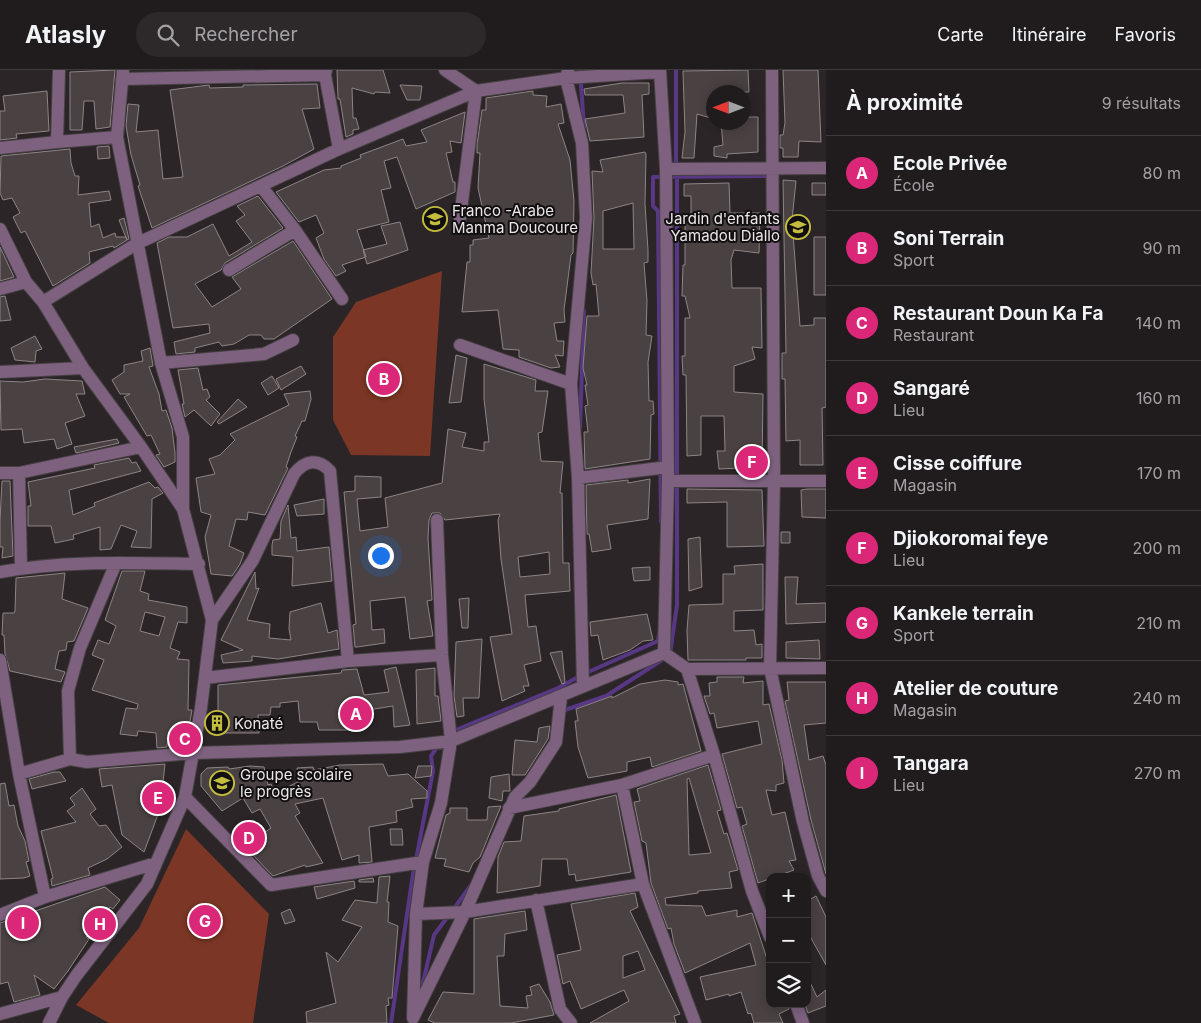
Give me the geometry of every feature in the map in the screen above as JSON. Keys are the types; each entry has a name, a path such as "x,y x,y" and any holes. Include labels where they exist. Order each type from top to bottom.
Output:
{"street":[{"path":"57,142 58,70"},
{"path":"445,70 476,91"},
{"path":"772,70 774,481 770,668 803,822 822,873 826,891"},
{"path":"43,302 136,244 339,149 476,91 567,74 660,71 666,169 668,481 664,653"},
{"path":"49,1023 62,997 125,910 147,884 185,797 206,678 212,620 199,564 183,509 183,437 161,363 136,244 117,137 122,74 325,73 339,149"},
{"path":"567,74 582,143 586,218 571,384 578,478 583,686"},
{"path":"460,218 476,91"},
{"path":"0,148 117,137"},
{"path":"666,169 826,168"},
{"path":"261,186 295,230 342,299"},
{"path":"0,228 26,282 43,302 83,368 142,447 183,509"},
{"path":"229,270 295,230"},
{"path":"0,289 26,282"},
{"path":"161,363 264,354 293,340"},
{"path":"460,345 571,384"},
{"path":"0,372 83,368"},
{"path":"0,473 19,473 142,447"},
{"path":"212,620 253,560 294,474 301,465 312,462 323,464 330,471 348,661"},
{"path":"578,478 668,467"},
{"path":"19,473 20,568"},
{"path":"668,481 826,481"},
{"path":"415,1021 416,914 423,862 441,803 451,741 442,655 437,520"},
{"path":"0,573 20,568 116,562 199,564"},
{"path":"70,760 68,691 80,648 116,562"},
{"path":"19,774 70,760 87,762 194,753 400,747 451,741 562,698 583,686 664,653"},
{"path":"664,653 688,669 826,668"},
{"path":"206,678 348,661 442,655"},
{"path":"0,660 19,774 45,897"},
{"path":"688,669 752,890 766,927"},
{"path":"415,1021 512,809 515,797 530,782 556,742 562,698"},
{"path":"512,809 622,785 714,754"},
{"path":"622,785 643,884 695,1023"},
{"path":"185,797 271,885 423,862"},
{"path":"0,915 45,897 156,863"},
{"path":"416,914 465,912 643,884"},
{"path":"536,900 560,1008 571,1023"},
{"path":"0,1014 62,997"},
{"path":"797,1008 803,1023"}],"shaded area":[{"path":"442,271 430,456 351,455 333,420 333,337 356,302"},
{"path":"186,829 269,914 253,1023 109,1023 76,1005 139,928"}],"building":[{"path":"115,70 110,127 96,129 94,101 84,101 82,130 70,130 70,72"},
{"path":"337,70 383,70 390,93 375,92 374,94 352,88 353,118 356,118 359,129 353,130 353,134 346,137 340,99 338,99"},
{"path":"748,70 749,85 706,85 706,117 697,114 694,158 682,158 685,132 683,71"},
{"path":"783,70 818,70 821,142 799,141 798,157 783,157 783,148 780,148 780,135 783,135 785,123"},
{"path":"622,83 649,83 649,94 642,95 644,137 590,141 585,119 625,113 623,95 585,95 584,89"},
{"path":"317,84 320,108 302,109 314,149 283,166 152,228 138,186 140,185 131,155 126,126 128,104 139,105 136,132 158,130 163,179 183,177 170,90 209,85 210,88 243,87 243,85"},
{"path":"400,85 422,86 420,100 407,100"},
{"path":"47,91 49,131 16,134 17,138 0,140 0,111 5,111 3,96"},
{"path":"533,91 533,95 547,96 546,107 561,104 564,123 558,124 570,160 574,201 573,253 571,255 564,310 565,322 554,323 557,341 564,341 563,356 555,355 560,367 551,368 519,357 519,350 503,349 498,310 462,312 467,262 470,262 470,245 473,245 473,240 489,238 478,188 480,153 477,153 477,145 482,110 486,110 486,98"},
{"path":"465,112 461,143 450,141 452,152 446,153 453,182 455,182 455,192 416,209 397,157 384,161 391,188 381,190 389,222 357,230 366,257 342,265 346,271 336,276 324,259 316,238 324,233 316,215 299,222 276,192 324,170 341,168 341,166 361,158 360,155 403,139 406,146 427,142 421,130"},
{"path":"751,117 758,117 758,152 727,154 727,158 714,156 714,147 723,145 722,130 751,130"},
{"path":"109,146 110,158 98,159 97,147"},
{"path":"70,149 71,163 75,176 79,176 78,195 109,191 111,200 89,203 91,227 99,224 103,238 115,233 116,237 126,237 127,240 114,248 113,246 89,252 90,263 53,286 25,231 21,233 13,217 20,213 12,198 3,200 0,193 1,156"},
{"path":"645,152 646,154 645,204 648,262 644,263 647,301 646,335 652,336 648,362 649,401 653,401 654,414 651,415 650,459 585,469 584,432 588,432 585,406 588,405 585,385 587,385 583,368 587,316 599,316 596,284 593,285 591,273 594,218 592,171 603,172 600,160","holes":["633,203 634,249 603,249 603,211"]},
{"path":"783,180 796,181 792,220 800,326 814,325 814,318 826,318 826,407 822,408 823,465 800,465 800,440 786,441 785,379 782,379 782,353 786,353"},
{"path":"729,183 730,213 760,213 759,253 734,250 731,260 732,288 761,288 762,348 752,347 755,359 734,366 734,392 763,394 762,467 719,469 717,451 725,451 724,416 701,416 701,455 687,456 686,375 683,375 682,356 685,356 685,318 690,318 685,296 682,296 683,265 685,265 685,215 691,215 691,196 684,196 684,184"},
{"path":"812,183 826,183 826,195 812,195"},
{"path":"258,196 283,228 225,263 221,270 195,284 212,307 241,289 232,277 293,241 332,299 274,339 264,339 261,335 249,335 234,344 222,346 219,342 195,348 195,352 176,354 174,342 210,333 209,324 173,328 157,243 169,237 187,237 213,224 229,256 252,242 236,221 245,215 237,206"},
{"path":"124,218 129,239 127,240 119,220"},
{"path":"400,222 408,250 367,264 363,250 387,244 381,226"},
{"path":"814,237 826,237 826,295 814,295"},
{"path":"0,247 14,277 0,281"},
{"path":"5,296 11,320 0,321 0,297"},
{"path":"35,336 42,349 36,351 35,362 15,360 11,348"},
{"path":"150,348 153,366 149,367 159,394 162,411 166,410 172,428 175,453 175,462 164,467 156,455 160,454 151,435 147,436 124,397 130,394 120,394 112,380 124,372 124,365 143,361 141,351"},
{"path":"456,355 467,358 461,402 449,403"},
{"path":"484,364 536,380 535,391 548,391 542,432 538,433 541,461 563,462 560,493 562,493 563,563 569,563 570,591 525,595 528,627 536,626 541,661 524,665 529,686 523,686 525,691 502,701 490,637 512,634 501,559 498,520 500,514 445,520 440,513 432,513 429,520 428,538 432,600 427,601 433,636 410,639 405,597 370,601 372,630 384,629 385,643 355,647 353,625 356,624 344,492 355,491 355,476 381,477 381,497 357,499 360,531 388,527 385,498 442,483 448,429 466,433 462,447 484,451 484,442 489,442 484,399","holes":["549,552 550,574 520,577 518,557"]},
{"path":"301,366 306,374 281,390 276,379"},
{"path":"198,368 203,390 207,389 210,397 206,400 220,414 211,426 194,410 185,417 182,404 184,404 178,370"},
{"path":"272,376 279,388 268,395 261,383"},
{"path":"45,379 82,381 85,394 76,394 85,416 65,423 72,444 57,449 54,439 24,443 22,429 1,430 0,381 23,382"},
{"path":"310,391 311,399 305,421 302,421 295,436 297,437 286,467 288,468 265,515 248,512 247,520 236,519 229,546 244,553 240,564 232,576 211,574 205,537 211,515 201,512 196,478 215,474 209,459 220,455 235,440 230,434 289,405 284,394"},
{"path":"238,399 247,407 219,424 217,422"},
{"path":"117,439 119,443 76,453 74,447"},
{"path":"129,458 132,463 136,462 141,471 69,490 73,515 95,506 94,503 149,482 155,488 158,487 163,493 152,499 151,548 131,547 137,531 121,525 111,549 100,550 100,527 73,535 74,539 55,543 51,526 28,526 28,506 31,506 28,482 95,468 94,465"},
{"path":"650,479 648,519 607,525 611,549 592,552 589,534 587,534 586,485 628,480 628,483"},
{"path":"2,481 10,481 13,556 2,558 3,547 0,547 0,520"},
{"path":"687,489 762,490 764,546 727,547 727,502 687,503"},
{"path":"826,489 826,518 802,517 801,490"},
{"path":"324,499 324,514 297,516 294,505"},
{"path":"288,505 291,538 296,537 297,551 329,547 332,581 292,586 293,557 272,555 273,540 280,539 281,521"},
{"path":"781,532 790,532 790,543 781,543"},
{"path":"700,537 702,587 689,591 688,539"},
{"path":"763,564 763,610 734,611 734,631 754,630 756,645 762,644 762,658 746,658 746,660 688,660 687,630 689,605 723,604 723,574 735,574 734,566"},
{"path":"650,567 650,580 634,581 632,568"},
{"path":"122,571 145,571 140,591 149,594 148,600 187,607 187,623 178,622 170,648 180,652 177,659 189,660 188,710 192,710 187,738 170,736 171,744 167,744 167,747 157,748 156,733 138,731 137,736 120,734 126,708 137,709 138,704 92,690 104,660 92,655 98,640 109,644 116,626 105,620","holes":["145,612 165,617 159,636 140,631"]},
{"path":"255,572 256,589 259,588 247,620 270,624 269,638 291,640 289,629 290,612 321,603 328,633 337,630 339,649 278,659 252,656 252,661 223,663 221,655 243,650 221,640"},
{"path":"65,573 62,599 88,608 74,641 67,642 66,650 59,651 55,669 65,672 61,682 10,671 5,654 4,635 2,635 3,613 14,613 15,611 16,578"},
{"path":"785,577 798,577 796,604 826,603 826,622 786,624"},
{"path":"469,598 468,628 462,628 459,599"},
{"path":"647,614 653,640 643,641 630,650 603,660 598,635 591,636 590,622"},
{"path":"482,639 479,698 463,698 464,716 457,717 454,696 456,642"},
{"path":"819,640 820,659 786,658 786,642"},
{"path":"562,651 565,683 562,684 550,653"},
{"path":"396,667 410,725 394,727 393,706 362,711 365,720 349,726 350,730 319,730 317,722 300,722 298,701 280,703 280,707 271,707 270,715 258,715 259,733 217,733 214,712 218,710 218,685 341,673 342,670 357,669 364,695 389,692 384,670"},
{"path":"435,668 435,696 438,696 441,721 417,724 416,670"},
{"path":"717,677 744,677 743,683 763,681 763,705 769,704 782,760 784,783 776,785 776,791 766,790 772,815 785,812 796,860 789,861 794,870 786,873 766,873 766,880 758,883 742,826 747,824 742,807 737,808 722,754 762,744 758,721 717,728 714,713 710,714 704,696 710,696 709,683 717,682"},
{"path":"665,680 678,682 678,685 683,684 701,751 652,767 650,757 627,762 627,771 588,778 578,747 575,721 578,721 576,709 612,696 612,698 640,684"},
{"path":"787,682 826,682 826,723 804,725 809,760 823,756 826,765 826,874 811,820 785,701 789,700"},
{"path":"550,726 548,739 525,775 512,775 515,740 537,742 539,728"},
{"path":"165,764 160,809 144,852 122,835 112,785 102,787 99,769"},
{"path":"383,764 388,776 408,774 427,791 427,798 411,799 413,807 396,811 397,822 369,827 372,862 359,863 359,855 342,860 323,798 295,804 300,813 295,816 323,863 306,867 305,865 273,876 253,855 256,853 249,844 271,828 260,809 252,813 243,798 222,811 201,786 201,774 207,768 264,767 268,785 271,784 275,793 300,781 297,768 313,767 314,770 340,765"},
{"path":"708,765 721,810 717,811 724,834 727,833 738,870 729,872 732,888 698,891 698,893 665,898 666,905 702,906 706,916 737,910 737,917 752,913 766,956 766,1008 789,1008 779,1014 783,1023 754,1023 751,1013 748,1014 741,992 706,1000 700,977 756,965 750,943 685,973 674,944 671,928 668,929 651,883 646,843 642,841 634,802 640,801 637,789","holes":["689,778 711,853 689,855 687,779"]},
{"path":"418,766 432,766 431,776 415,778"},
{"path":"60,772 66,781 32,789 29,779"},
{"path":"509,774 510,791 503,791 502,801 489,798 491,777"},
{"path":"5,783 9,806 14,805 18,826 25,841 29,861 26,862 30,876 24,878 0,879 0,784"},
{"path":"82,788 96,809 90,814 99,826 106,825 122,847 107,859 88,868 90,875 52,886 51,879 53,878 41,831 76,822 67,811 75,805 70,798"},
{"path":"616,795 631,872 576,881 575,874 569,875 567,859 542,859 540,886 497,893 498,857 504,842 521,841 524,816 559,811 559,809"},
{"path":"501,806 480,857 473,863 469,872 444,866 446,859 435,858 446,815 450,813 450,808 467,808 467,820 487,820 488,807"},
{"path":"390,829 402,829 403,845 391,845"},
{"path":"390,876 387,902 389,902 388,922 398,926 392,998 388,998 389,1005 386,1006 387,1023 307,1023 306,1012 336,1003 326,952 338,962 362,927 342,920 355,900 377,903 379,877"},
{"path":"373,878 374,882 359,882 359,880"},
{"path":"354,881 355,888 317,899 314,887"},
{"path":"105,887 120,900 113,909 110,907 86,937 89,939 54,989 34,975 40,995 14,1002 8,982 0,984 0,923"},
{"path":"635,893 638,907 630,911 680,1014 674,1016 676,1023 590,1023 629,1001 624,990 581,1009 570,981 563,984 557,955 581,950 571,904","holes":["638,951 645,970 623,978 623,956"]},
{"path":"816,896 826,917 826,965 811,938 811,899"},
{"path":"290,909 295,921 285,924 281,913"},
{"path":"525,911 527,930 505,934 504,956 497,956 500,1006 528,1008 526,996 532,995 530,987 539,984 550,1002 554,1015 511,1023 435,1023 428,1020 443,992 474,994 474,919"},
{"path":"811,984 817,997 826,990 826,1006 808,1013 806,1008 811,1008"}],"waterway":[{"path":"580,70 584,127"},
{"path":"676,70 676,165"},
{"path":"670,654 677,605 677,175"},
{"path":"661,522 658,211 653,206 653,177 766,176"},
{"path":"580,427 584,311"},
{"path":"586,673 658,641 659,634"},
{"path":"564,712 565,710 606,696 662,660"},
{"path":"451,732 558,688 580,676"},
{"path":"416,860 433,771 431,756 438,746"},
{"path":"391,1023 414,867"},
{"path":"453,910 471,885"},
{"path":"422,987 434,935 449,915"}],"place":[{"name":"Franco -Arabe Manma Doucoure","path":"435,219"},
{"name":"Jardin d'enfants Yamadou Diallo","path":"798,227"},
{"name":"Soni Terrain","path":"384,379"},
{"name":"Djiokoromai feye","path":"752,462"},
{"name":"Ecole Privée","path":"356,714"},
{"name":"Konaté","path":"217,723"},
{"name":"Restaurant Doun Ka Fa","path":"185,739"},
{"name":"Groupe scolaire le progrès","path":"222,783"},
{"name":"Cisse coiffure","path":"158,798"},
{"name":"Sangaré","path":"249,838"},
{"name":"Kankele terrain","path":"205,921"},
{"name":"Tangara","path":"23,923"},
{"name":"Atelier de couture","path":"100,924"}]}
